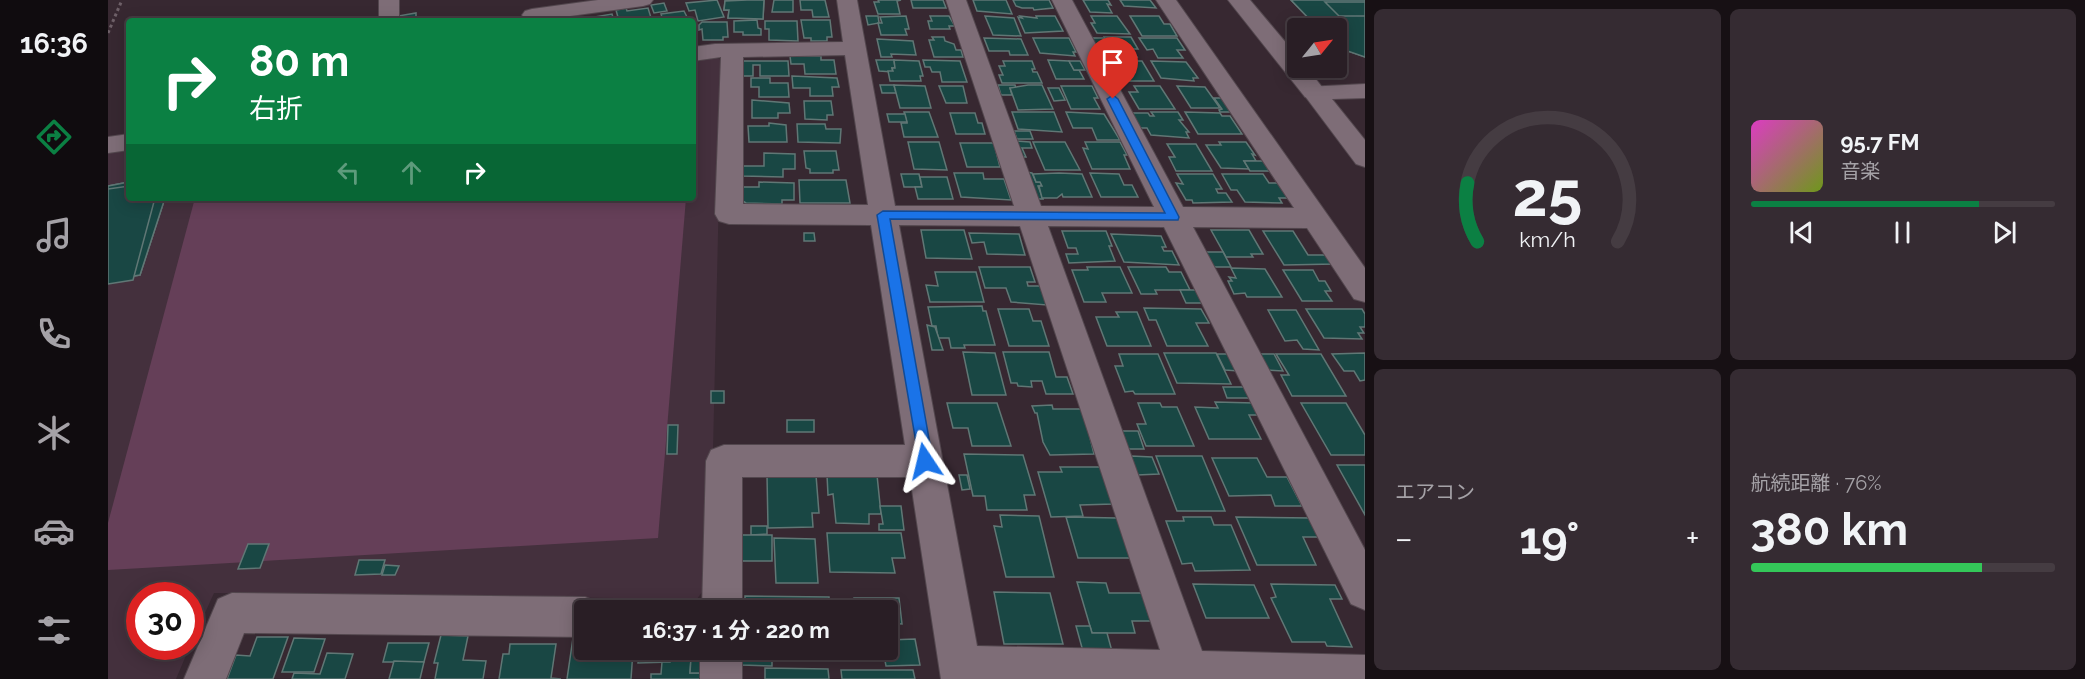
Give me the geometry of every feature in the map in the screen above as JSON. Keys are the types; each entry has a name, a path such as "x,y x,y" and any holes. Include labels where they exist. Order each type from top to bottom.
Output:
{"street":[{"path":"389,0 389,18"},
{"path":"532,12 642,0"},
{"path":"847,0 961,673 1188,672 1365,676"},
{"path":"956,0 1188,672"},
{"path":"1062,0 1365,590"},
{"path":"1166,0 1365,291"},
{"path":"1239,0 1365,158"},
{"path":"696,54 855,48"},
{"path":"732,51 729,214 1315,218"},
{"path":"1314,92 1365,91"},
{"path":"108,145 126,142"},
{"path":"722,600 724,461 925,461"},
{"path":"204,679 232,613 574,617"},
{"path":"721,660 721,679"}],"path":[{"path":"108,33 122,0"}],"shaded area":[{"path":"713,57 722,60 710,581 697,599 214,593 204,615 204,582 126,582 126,660 184,660 176,679 108,679 108,148 126,145 126,201 696,201 696,60"},
{"path":"194,201 686,201 658,538 108,570 108,523"}],"building":[{"path":"717,0 724,17 698,21 695,10 689,11 686,3"},
{"path":"764,0 763,19 728,18 729,10 724,10 725,1"},
{"path":"764,0 763,19 728,18 729,10 724,10 725,1"},
{"path":"774,0 793,0 793,12 772,12"},
{"path":"800,0 825,0 829,17 813,17 812,10 801,10"},
{"path":"878,0 901,0 897,1 900,14 878,14 874,2 879,2"},
{"path":"911,0 943,0 946,8 913,8"},
{"path":"973,0 1006,0 1012,14 977,11"},
{"path":"1013,0 1049,0 1053,8 1034,10 1033,8 1022,8 1016,6"},
{"path":"1083,0 1108,0 1111,5 1107,4 1112,13 1090,12"},
{"path":"1120,0 1150,0 1156,8 1124,6"},
{"path":"1291,0 1365,0 1365,2 1325,2 1339,16 1365,16 1365,57 1347,51 1347,18 1308,18"},
{"path":"1291,0 1365,0 1365,57 1347,51 1347,18 1308,18"},
{"path":"1325,2 1365,2 1365,16 1339,16"},
{"path":"664,3 667,11 654,13 651,5"},
{"path":"648,8 651,18 618,18 616,10"},
{"path":"684,11 688,18 662,18 661,14"},
{"path":"416,13 416,18 398,18 398,16"},
{"path":"612,14 613,18 588,18"},
{"path":"866,16 878,16 879,23 868,25"},
{"path":"906,16 909,29 905,29 907,35 881,35 878,23 882,23 880,17"},
{"path":"930,16 949,16 955,26 949,26 950,29 930,29 928,21 932,21"},
{"path":"985,16 1014,18 1021,36 993,35"},
{"path":"1020,16 1037,18 1036,16 1055,16 1063,31 1025,33 1018,17 1022,18"},
{"path":"1091,16 1117,16 1130,34 1097,33 1091,23 1095,23"},
{"path":"1130,16 1159,16 1164,24 1170,24 1177,36 1142,36"},
{"path":"757,20 761,35 743,35 743,32 734,32 734,21"},
{"path":"801,20 830,20 832,37 827,37 827,41 811,41 811,38 804,38"},
{"path":"765,21 797,21 798,41 769,40 769,29 765,29"},
{"path":"702,22 727,22 728,37 723,37 723,40 703,40 702,29 699,30"},
{"path":"932,37 944,37 945,41 954,44 956,50 961,50 963,57 934,57 929,40 934,40"},
{"path":"1104,37 1131,37 1138,49 1132,49 1137,57 1110,57 1105,47 1109,47"},
{"path":"984,38 1021,39 1028,55 1010,55 1009,51 989,51"},
{"path":"1033,38 1069,38 1076,52 1073,52 1075,56 1040,53"},
{"path":"1089,38 1103,38 1107,46 1093,46"},
{"path":"1139,38 1177,38 1185,50 1177,50 1183,58 1158,58 1153,49 1147,50"},
{"path":"877,39 913,41 916,55 891,54 892,57 881,57"},
{"path":"790,56 821,56 821,60 834,60 836,74 805,74 804,64 791,64"},
{"path":"876,60 894,60 893,72 879,71"},
{"path":"894,60 919,61 923,76 920,76 921,81 890,81 888,71 893,71 892,68 895,68"},
{"path":"923,60 960,61 967,82 942,82 940,72 932,72 930,67 925,67"},
{"path":"1048,60 1069,61 1074,70 1079,70 1084,79 1056,79"},
{"path":"743,61 788,61 789,76 760,76 760,65 753,65 753,76 743,76"},
{"path":"1003,61 1032,61 1035,69 1032,69 1033,72 1037,72 1042,83 1002,83 999,75 1003,75 999,66 1005,66"},
{"path":"1069,61 1080,61 1085,70 1074,70"},
{"path":"1118,61 1142,61 1154,81 1129,81"},
{"path":"1151,61 1186,62 1198,78 1193,78 1194,81 1161,78"},
{"path":"792,76 837,78 839,87 832,87 833,96 810,96 810,88 793,88"},
{"path":"751,78 770,78 770,83 788,83 789,97 759,97 759,87 751,87"},
{"path":"880,85 894,85 896,93 882,93"},
{"path":"894,85 925,86 931,108 900,108"},
{"path":"998,85 1015,85 1016,88 1010,88 1012,95 1001,95"},
{"path":"1042,85 1053,109 1018,110 1010,88"},
{"path":"939,86 963,86 967,103 946,103"},
{"path":"1061,86 1092,86 1098,98 1094,98 1100,109 1071,109"},
{"path":"1134,86 1160,86 1175,109 1139,109 1129,92 1138,92"},
{"path":"1177,86 1205,87 1220,108 1191,108"},
{"path":"1048,88 1059,88 1065,100 1054,101"},
{"path":"1214,98 1222,98 1231,112 1220,112 1219,110 1222,109"},
{"path":"752,100 789,103 790,113 778,113 778,118 752,118"},
{"path":"804,101 831,101 833,115 827,115 827,120 805,119"},
{"path":"904,112 929,112 938,137 904,137 901,123 907,123"},
{"path":"1012,112 1054,112 1062,132 1018,129"},
{"path":"1066,112 1104,114 1120,140 1097,140 1092,128 1073,128"},
{"path":"1151,112 1178,112 1183,120 1179,120 1189,132 1186,132 1189,138 1151,135 1147,128 1137,128 1130,113 1148,113 1154,116"},
{"path":"1185,112 1220,113 1222,116 1230,116 1242,134 1198,134"},
{"path":"950,113 975,113 978,123 982,123 985,134 956,134"},
{"path":"887,114 905,114 907,122 889,122"},
{"path":"769,123 786,125 787,142 749,142 748,126 769,126"},
{"path":"797,124 825,124 826,129 841,129 840,143 798,142"},
{"path":"1014,131 1030,131 1033,139 1017,139"},
{"path":"1015,141 1030,142 1032,148 1022,148 1026,157 1020,157"},
{"path":"908,142 939,142 947,170 914,169"},
{"path":"1033,142 1065,142 1080,170 1045,170"},
{"path":"1085,142 1120,142 1127,155 1124,155 1130,169 1092,169 1083,148 1088,149"},
{"path":"1219,142 1246,142 1255,155 1252,154 1256,161 1244,161 1249,169 1221,168 1206,145 1221,145"},
{"path":"960,143 994,143 1000,167 967,167"},
{"path":"1167,144 1196,144 1212,171 1176,171 1169,157 1175,157"},
{"path":"804,151 836,151 839,170 833,170 833,173 810,173 810,169 806,168"},
{"path":"764,153 795,154 795,169 783,169 783,177 742,176 742,166 764,166"},
{"path":"1244,161 1264,161 1271,171 1250,171"},
{"path":"1025,172 1032,173 1036,182 1040,182 1042,186 1038,186 1043,199 1035,199"},
{"path":"954,173 983,173 984,179 1004,179 1011,200 961,197"},
{"path":"1090,173 1119,174 1124,185 1132,185 1138,197 1101,197"},
{"path":"901,174 919,174 922,187 904,187"},
{"path":"1033,174 1082,174 1092,197 1063,197 1062,194 1057,198 1042,198 1039,186 1042,186 1040,182 1036,182"},
{"path":"1177,174 1213,174 1222,189 1216,189 1218,193 1226,193 1232,202 1193,203 1192,200 1186,200 1176,183 1183,184"},
{"path":"1222,174 1263,174 1269,183 1279,183 1289,198 1279,198 1282,203 1245,202 1237,190 1231,190"},
{"path":"920,177 947,177 953,199 918,199 915,187 922,187"},
{"path":"799,180 846,180 850,203 800,203"},
{"path":"759,182 794,183 794,200 782,200 782,204 746,203 741,200 742,187 759,187"},
{"path":"126,183 126,201 164,201 140,275 108,280 108,186"},
{"path":"126,183 126,201 164,201 140,275 108,280 108,186"},
{"path":"126,186 126,201 154,201 133,280 108,284 108,189"},
{"path":"921,230 964,230 972,259 926,258"},
{"path":"1211,230 1249,230 1263,254 1251,254 1253,257 1226,257"},
{"path":"1062,231 1106,231 1115,261 1069,263 1066,254 1078,254 1076,248 1068,248"},
{"path":"1263,231 1293,231 1308,255 1328,255 1334,264 1284,265"},
{"path":"804,233 814,233 815,241 804,241"},
{"path":"969,233 1019,234 1025,255 987,254 984,242 972,243"},
{"path":"1111,234 1161,236 1166,247 1162,247 1164,251 1172,251 1179,265 1124,262"},
{"path":"1203,252 1223,252 1231,267 1211,267"},
{"path":"979,267 1030,267 1035,282 1027,282 1028,286 1041,286 1047,305 1011,302 1006,288 985,288"},
{"path":"1087,267 1120,267 1132,293 1102,293 1106,302 1084,302 1072,270 1088,270"},
{"path":"1128,267 1166,267 1169,272 1181,272 1190,290 1155,290 1157,294 1141,294"},
{"path":"1231,268 1265,269 1282,297 1247,297 1245,293 1234,294 1228,281 1232,281 1229,277 1236,278"},
{"path":"1283,270 1313,270 1319,281 1325,281 1331,291 1325,291 1332,301 1302,301"},
{"path":"935,272 976,272 984,302 930,302 926,285 938,286"},
{"path":"1180,290 1196,290 1203,303 1186,303"},
{"path":"982,306 983,311 986,311 995,345 964,345 965,348 951,348 949,338 938,338 936,326 932,326 928,307"},
{"path":"1144,308 1201,309 1209,323 1196,323 1208,346 1167,346 1156,320 1149,320"},
{"path":"998,309 1029,309 1033,321 1041,321 1049,346 1009,346"},
{"path":"1306,309 1362,309 1365,314 1365,327 1360,327 1364,333 1358,333 1362,339 1324,338"},
{"path":"1268,310 1296,310 1319,350 1303,349 1297,340 1285,341"},
{"path":"1116,312 1137,312 1151,346 1107,346 1096,317 1119,317"},
{"path":"927,325 935,327 943,350 932,350"},
{"path":"963,352 995,353 1006,395 972,395"},
{"path":"1003,352 1049,352 1056,377 1067,377 1073,394 1046,394 1042,381 1031,381 1032,387 1011,383"},
{"path":"1164,353 1216,353 1231,384 1177,383"},
{"path":"1365,353 1365,380 1360,381 1354,371 1344,371 1332,354"},
{"path":"1119,354 1158,354 1175,394 1125,392 1115,366 1123,366"},
{"path":"1217,354 1230,354 1238,371 1225,370"},
{"path":"1257,354 1274,354 1283,371 1266,370"},
{"path":"1276,354 1321,354 1346,396 1292,396 1281,375 1289,375"},
{"path":"1223,387 1246,387 1251,398 1227,398"},
{"path":"711,391 724,391 724,403 711,403"},
{"path":"1215,402 1254,403 1260,415 1249,415 1261,439 1209,439 1195,407 1218,408"},
{"path":"947,403 997,403 1011,446 972,446 968,428 953,428"},
{"path":"1138,403 1160,403 1162,407 1177,407 1194,446 1146,446 1137,424 1146,424"},
{"path":"1301,403 1346,403 1365,435 1365,455 1331,455"},
{"path":"1052,405 1053,409 1083,409 1094,454 1050,455 1043,442 1037,413 1032,406"},
{"path":"787,420 814,420 814,432 787,432"},
{"path":"668,425 678,425 677,454 667,454"},
{"path":"1121,431 1138,431 1144,449 1127,449"},
{"path":"964,454 1023,455 1035,495 1024,495 1027,510 987,510 985,496 973,496"},
{"path":"1131,456 1152,457 1159,474 1137,475"},
{"path":"1156,456 1202,456 1225,511 1177,511"},
{"path":"1212,458 1257,458 1267,477 1287,477 1302,506 1275,506 1271,495 1229,496"},
{"path":"1337,465 1365,465 1365,515"},
{"path":"1060,467 1100,467 1113,504 1080,505 1083,516 1051,517 1038,472 1062,472"},
{"path":"767,475 816,475 819,513 812,513 813,527 768,528"},
{"path":"827,475 877,475 881,514 869,514 869,524 836,523 833,494 828,495"},
{"path":"959,475 967,475 970,489 962,490"},
{"path":"880,506 901,506 904,530 879,530 879,524 883,524"},
{"path":"1000,515 1039,516 1054,577 1006,577 994,526 1002,527"},
{"path":"1066,517 1117,518 1131,558 1078,558"},
{"path":"1183,517 1211,517 1214,525 1231,525 1250,570 1195,571 1192,563 1182,564 1166,521 1184,521"},
{"path":"1236,517 1312,518 1321,537 1303,537 1316,565 1257,565"},
{"path":"751,526 767,526 767,534 751,535"},
{"path":"827,533 901,533 905,558 892,558 895,573 830,572"},
{"path":"742,535 772,535 772,561 741,561"},
{"path":"774,538 815,539 818,583 776,583"},
{"path":"248,544 269,544 260,568 238,569"},
{"path":"359,560 385,560 381,574 355,575"},
{"path":"385,565 399,566 395,575 382,575"},
{"path":"1077,582 1106,583 1109,593 1143,593 1152,621 1132,621 1135,633 1092,633"},
{"path":"1193,584 1254,585 1269,618 1206,618"},
{"path":"1271,584 1335,585 1342,599 1330,599 1352,647 1327,646 1325,642 1292,642 1271,598 1276,597"},
{"path":"994,592 1050,593 1063,644 1004,644"},
{"path":"745,596 829,597 829,600 745,600"},
{"path":"854,598 899,598 902,624 898,624 898,600 854,600"},
{"path":"1076,626 1090,626 1092,633 1107,633 1113,655 1084,655"},
{"path":"441,635 468,636 463,660 486,661 483,679 435,679 438,663 434,663"},
{"path":"257,637 288,637 273,679 227,679 236,655 250,656"},
{"path":"294,638 325,639 314,672 282,672"},
{"path":"573,638 574,660 632,660 631,679 567,679"},
{"path":"915,639 920,665 886,666 885,660 898,660 898,640"},
{"path":"388,643 429,643 424,662 383,662"},
{"path":"510,644 556,644 551,678 561,679 499,679 503,654 509,654"},
{"path":"327,653 353,654 345,679 292,679 294,673 320,674"},
{"path":"638,660 670,660 670,662 638,663"},
{"path":"670,660 691,660 690,673 702,673 701,679 651,679 651,674 661,674 662,662 670,662"},
{"path":"691,660 704,660 701,673 690,673"},
{"path":"742,660 772,660 772,666 742,665"},
{"path":"394,661 424,662 420,679 389,679"},
{"path":"765,668 828,669 829,679 765,679"},
{"path":"841,670 913,670 915,679 842,679"}],"route":[{"path":"925,461 883,215 1173,217 1113,99"}]}
